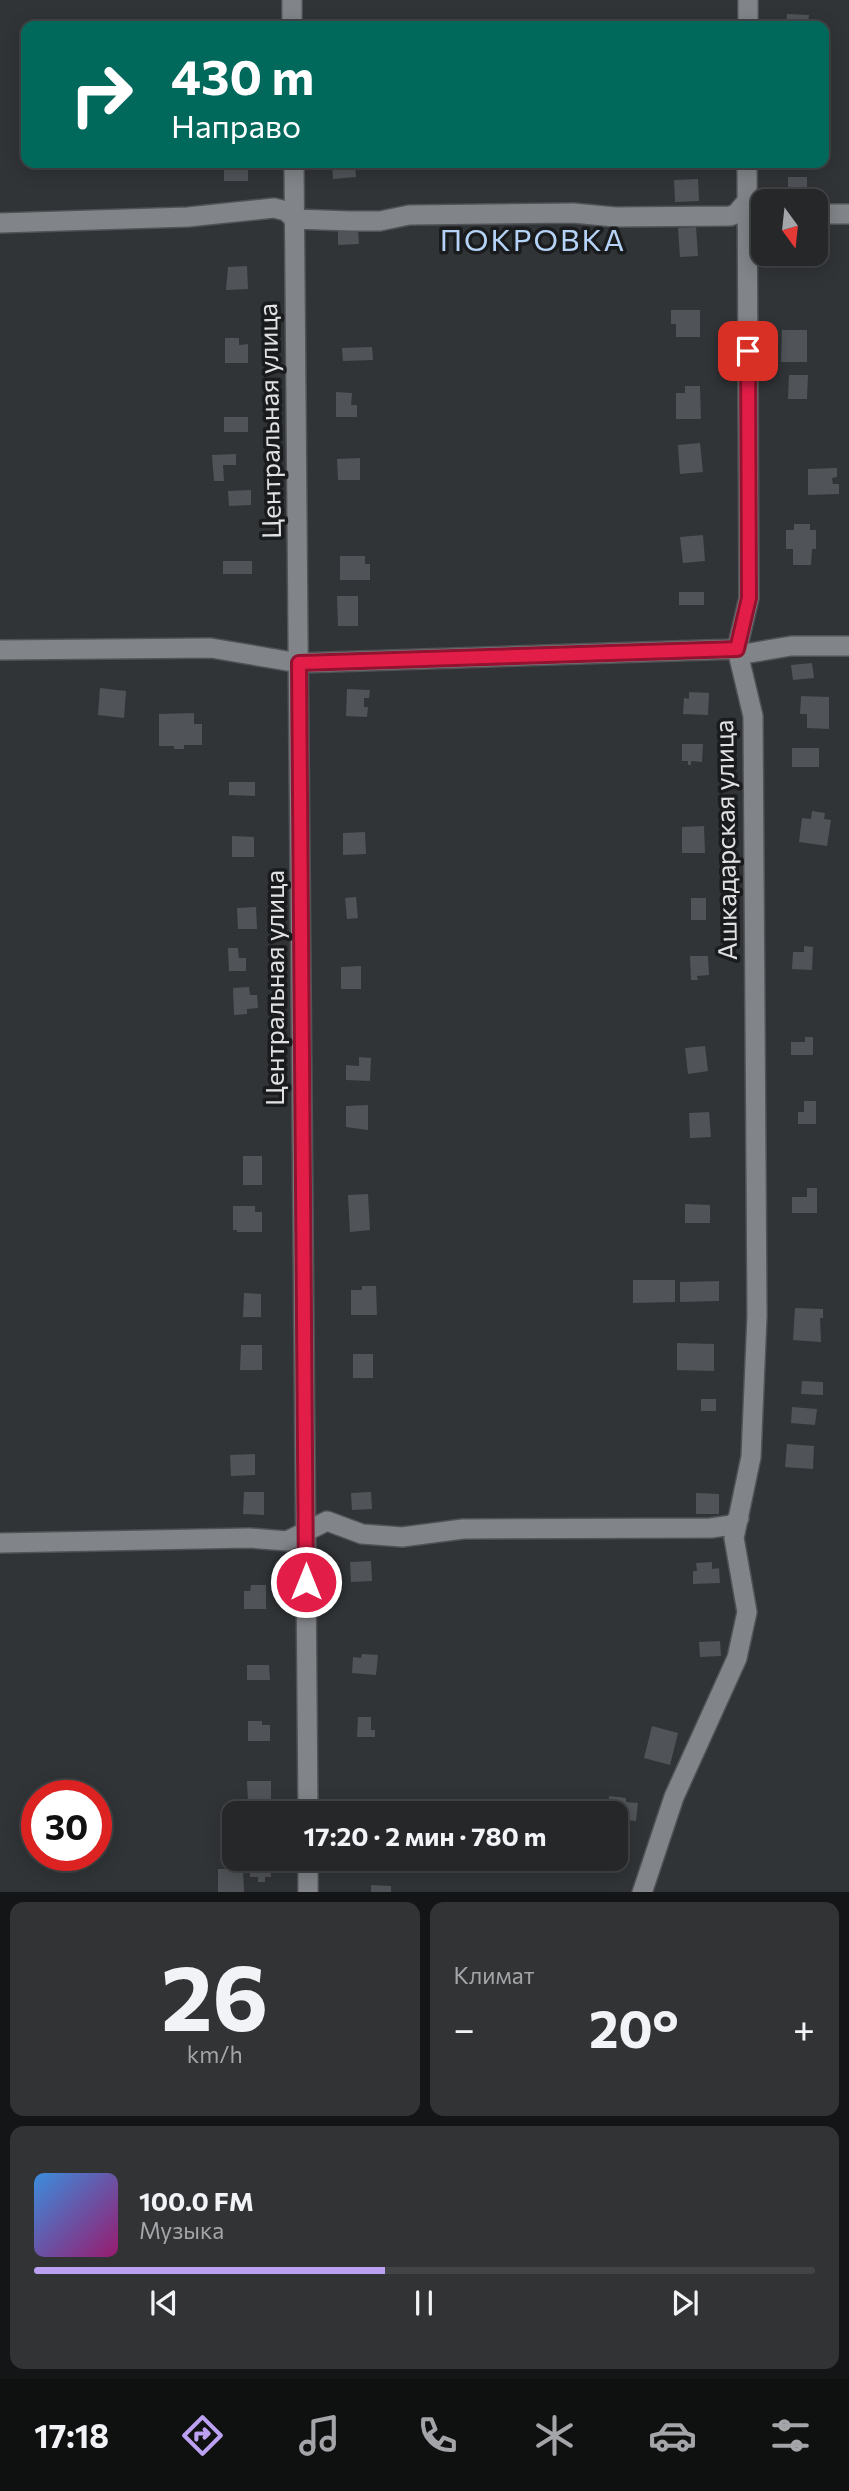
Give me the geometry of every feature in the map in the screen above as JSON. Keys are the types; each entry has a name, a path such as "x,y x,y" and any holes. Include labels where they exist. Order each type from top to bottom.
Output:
{"street":[{"path":"292,0 292,21"},
{"path":"748,0 748,21"},
{"name":"Центральная улица","path":"294,168 308,1801"},
{"name":"Ашкадарская улица","path":"748,168 751,200"},
{"path":"0,223 188,217 274,208 286,211 294,219 350,222 380,221 409,215 573,213 615,217 730,216 751,209"},
{"path":"828,214 849,214"},
{"name":"Ашкадарская улица","path":"642,1892 674,1797 737,1658 747,1612 734,1538 751,1457 757,1315 753,716 738,652 749,598 752,266"},
{"path":"0,650 211,648 299,663 738,652 791,646 849,646"},
{"path":"0,1543 248,1538 287,1541 327,1521 362,1535 402,1537 474,1529 547,1531 711,1528 732,1525 739,1518"},
{"path":"308,1871 308,1892"}],"building":[{"path":"787,14 809,15 808,21 786,21"},
{"path":"224,168 248,168 248,181 224,181"},
{"path":"332,168 355,168 356,177 333,179"},
{"path":"788,177 807,177 807,189 788,189"},
{"path":"698,179 699,201 675,202 674,180"},
{"path":"338,227 358,227 359,244 338,245"},
{"path":"696,227 698,256 680,257 678,228"},
{"path":"247,266 248,289 226,290 228,267"},
{"path":"671,310 700,310 700,337 676,337 676,324 671,324"},
{"path":"782,330 807,330 807,362 781,362"},
{"path":"225,338 239,338 239,345 248,344 248,363 225,363"},
{"path":"372,347 373,360 343,361 342,348"},
{"path":"789,375 808,375 807,399 788,399"},
{"path":"685,386 700,386 701,419 676,419 676,393 685,393"},
{"path":"336,392 352,393 351,405 357,405 357,417 336,417"},
{"path":"224,417 248,417 248,432 224,432"},
{"path":"700,443 703,472 680,474 678,445"},
{"path":"236,454 236,465 223,465 224,481 214,481 212,455"},
{"path":"360,458 360,480 338,480 337,459"},
{"path":"837,468 837,477 832,478 833,484 839,484 839,494 808,495 808,469"},
{"path":"251,490 251,505 229,506 228,491"},
{"path":"794,524 810,524 810,530 816,530 816,549 812,549 811,565 793,565 793,549 786,549 786,530 794,530"},
{"path":"703,535 705,561 683,563 680,537"},
{"path":"340,556 365,556 365,564 370,564 370,580 340,580"},
{"path":"223,561 252,561 252,574 223,574"},
{"path":"679,592 704,592 704,605 679,605"},
{"path":"337,596 358,596 358,626 338,626"},
{"path":"812,663 814,678 793,680 791,665"},
{"path":"100,688 126,691 124,718 98,715"},
{"path":"347,689 370,690 369,698 364,698 364,707 368,707 367,717 346,716"},
{"path":"689,692 709,693 708,715 683,714 684,698 689,699"},
{"path":"801,696 829,697 829,729 807,728 807,714 800,714"},
{"path":"194,713 194,724 202,724 202,745 184,745 184,749 159,746 159,714"},
{"path":"682,744 703,744 702,762 691,761 691,765 688,765 688,761 682,761"},
{"path":"792,748 819,748 819,767 792,767"},
{"path":"229,782 255,782 255,796 229,795"},
{"path":"812,811 825,813 824,819 831,820 827,846 799,842 802,818 811,819"},
{"path":"704,826 705,853 682,853 682,827"},
{"path":"365,832 366,854 343,855 343,833"},
{"path":"232,836 254,837 254,857 232,857"},
{"path":"356,897 358,918 347,919 345,898"},
{"path":"691,898 706,898 706,920 691,920"},
{"path":"256,907 257,929 238,929 237,908"},
{"path":"804,946 813,947 812,970 792,969 793,952 804,952"},
{"path":"228,948 238,948 239,958 246,958 246,971 229,971"},
{"path":"690,956 708,956 709,975 697,976 698,980 691,980"},
{"path":"361,966 361,989 341,989 341,967"},
{"path":"249,987 250,995 257,995 258,1008 247,1009 247,1014 234,1015 233,988"},
{"path":"805,1037 813,1037 813,1055 791,1055 791,1042 805,1042"},
{"path":"705,1046 708,1071 688,1074 685,1048"},
{"path":"359,1057 371,1058 370,1081 346,1080 346,1065 359,1066"},
{"path":"804,1101 816,1101 816,1124 798,1124 798,1112 804,1112"},
{"path":"368,1105 368,1130 346,1127 346,1106"},
{"path":"709,1112 711,1137 690,1138 689,1113"},
{"path":"243,1156 262,1156 262,1185 243,1185"},
{"path":"807,1188 817,1188 817,1213 792,1213 792,1197 807,1197"},
{"path":"368,1194 370,1230 350,1232 348,1195"},
{"path":"685,1204 710,1205 710,1223 685,1223"},
{"path":"233,1206 255,1206 255,1212 262,1212 262,1232 233,1230"},
{"path":"633,1280 675,1280 675,1302 633,1303"},
{"path":"719,1281 719,1301 680,1302 680,1282"},
{"path":"362,1286 376,1286 377,1315 351,1315 351,1290 362,1290"},
{"path":"244,1293 261,1294 261,1317 243,1317"},
{"path":"795,1308 823,1309 823,1318 820,1318 821,1342 793,1340"},
{"path":"677,1343 714,1344 714,1371 677,1370"},
{"path":"241,1345 262,1345 262,1370 240,1370"},
{"path":"353,1354 373,1354 373,1378 353,1378"},
{"path":"802,1381 823,1382 823,1395 801,1394"},
{"path":"701,1399 716,1399 716,1411 701,1411"},
{"path":"792,1407 817,1409 815,1425 791,1423"},
{"path":"787,1444 814,1446 813,1469 785,1467"},
{"path":"255,1454 255,1475 231,1476 230,1455"},
{"path":"244,1492 264,1492 264,1515 243,1514"},
{"path":"371,1492 372,1509 352,1510 351,1493"},
{"path":"696,1493 719,1494 719,1514 696,1514"},
{"path":"371,1561 372,1581 351,1582 350,1562"},
{"path":"712,1562 712,1569 719,1568 720,1583 693,1584 693,1571 697,1571 696,1563"},
{"path":"251,1585 266,1585 266,1609 244,1609 244,1591 250,1591"},
{"path":"720,1641 721,1656 700,1657 699,1642"},
{"path":"362,1654 378,1655 376,1675 352,1673 353,1657 361,1658"},
{"path":"247,1665 269,1665 270,1680 247,1680"},
{"path":"358,1717 371,1717 371,1730 375,1730 375,1737 357,1737"},
{"path":"248,1721 262,1721 262,1725 270,1725 270,1741 248,1741"},
{"path":"652,1726 678,1733 670,1765 644,1758"},
{"path":"247,1781 271,1781 271,1801 248,1801"},
{"path":"609,1796 626,1798 626,1801 609,1801"},
{"path":"628,1802 638,1803 636,1821 628,1820"},
{"path":"218,1869 243,1871 244,1892 218,1892"},
{"path":"250,1871 271,1871 271,1877 265,1877 265,1882 258,1882 258,1877 250,1877"},
{"path":"371,1885 391,1886 391,1892 371,1892"}],"district":[{"name":"ПОКРОВКА","path":"533,241"}],"route":[{"path":"306,1582 299,663 737,649 749,598 748,351"}]}
